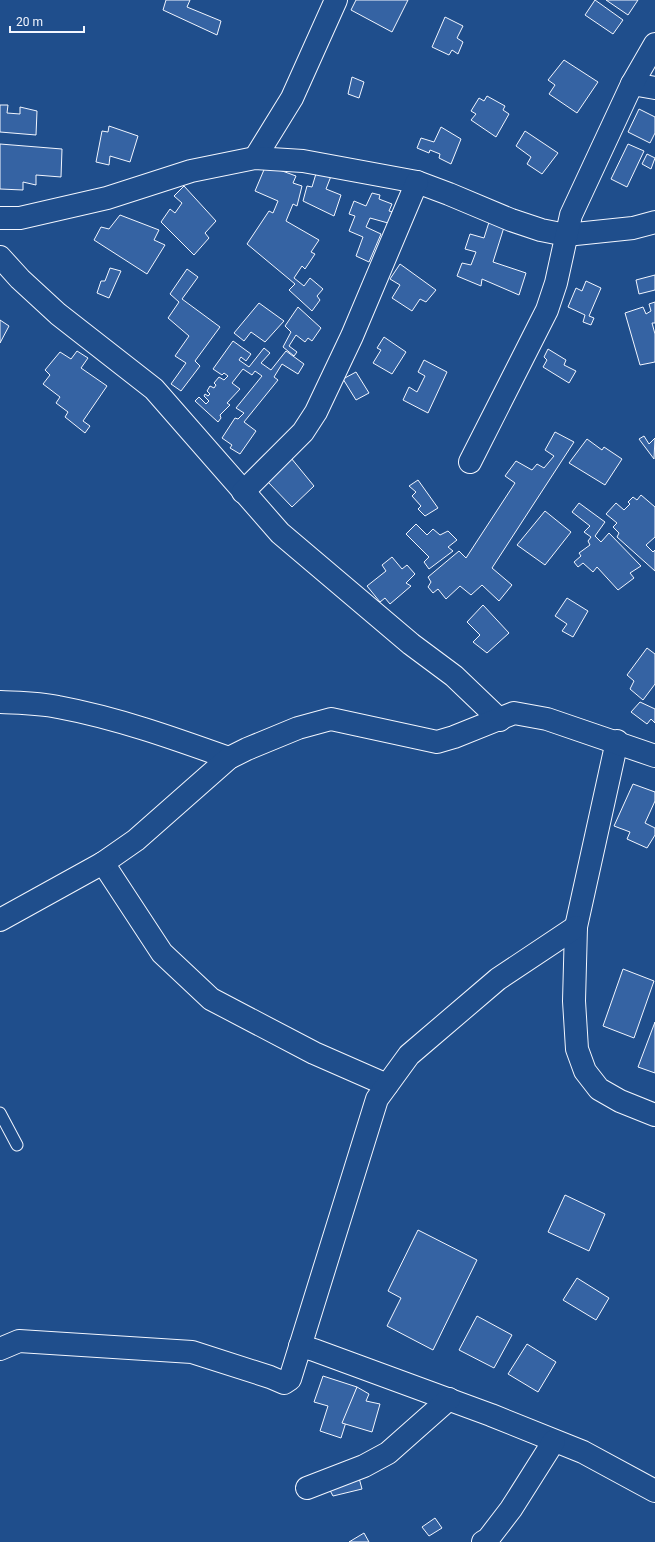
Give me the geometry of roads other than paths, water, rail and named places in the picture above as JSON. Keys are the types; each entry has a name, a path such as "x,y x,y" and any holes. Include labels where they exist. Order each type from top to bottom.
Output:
{"street":[{"path":"255,158 292,98 336,0"},
{"path":"470,462 547,310 556,283 571,215 632,84 655,44"},
{"path":"632,84 655,88"},
{"path":"0,218 20,218 92,201 191,171 255,158 303,161 417,182 541,230 566,234 633,228 655,222"},
{"path":"243,492 303,432 316,412 352,336 417,182"},
{"path":"0,257 20,279 58,314 154,389 280,533 411,644 454,676 500,720"},
{"path":"0,702 57,706 105,717 135,725 229,758"},
{"path":"0,920 103,863 136,840 229,758 298,728 331,719 437,742 500,720 514,713 547,719 617,741 655,756"},
{"path":"617,741 576,927 574,1001 577,1049 585,1071 599,1089 620,1101 655,1115"},
{"path":"103,863 162,953 211,999 314,1053 387,1085"},
{"path":"0,1349 19,1340 192,1352 270,1377 284,1383 290,1379 377,1099 409,1055 498,979 576,927"},
{"path":"300,1346 449,1399 583,1452 655,1491"},
{"path":"307,1488 364,1466 388,1453 449,1399"},
{"path":"483,1542 488,1539 511,1509 554,1441"}],"lane":[{"path":"0,1112 16,1145"}]}
